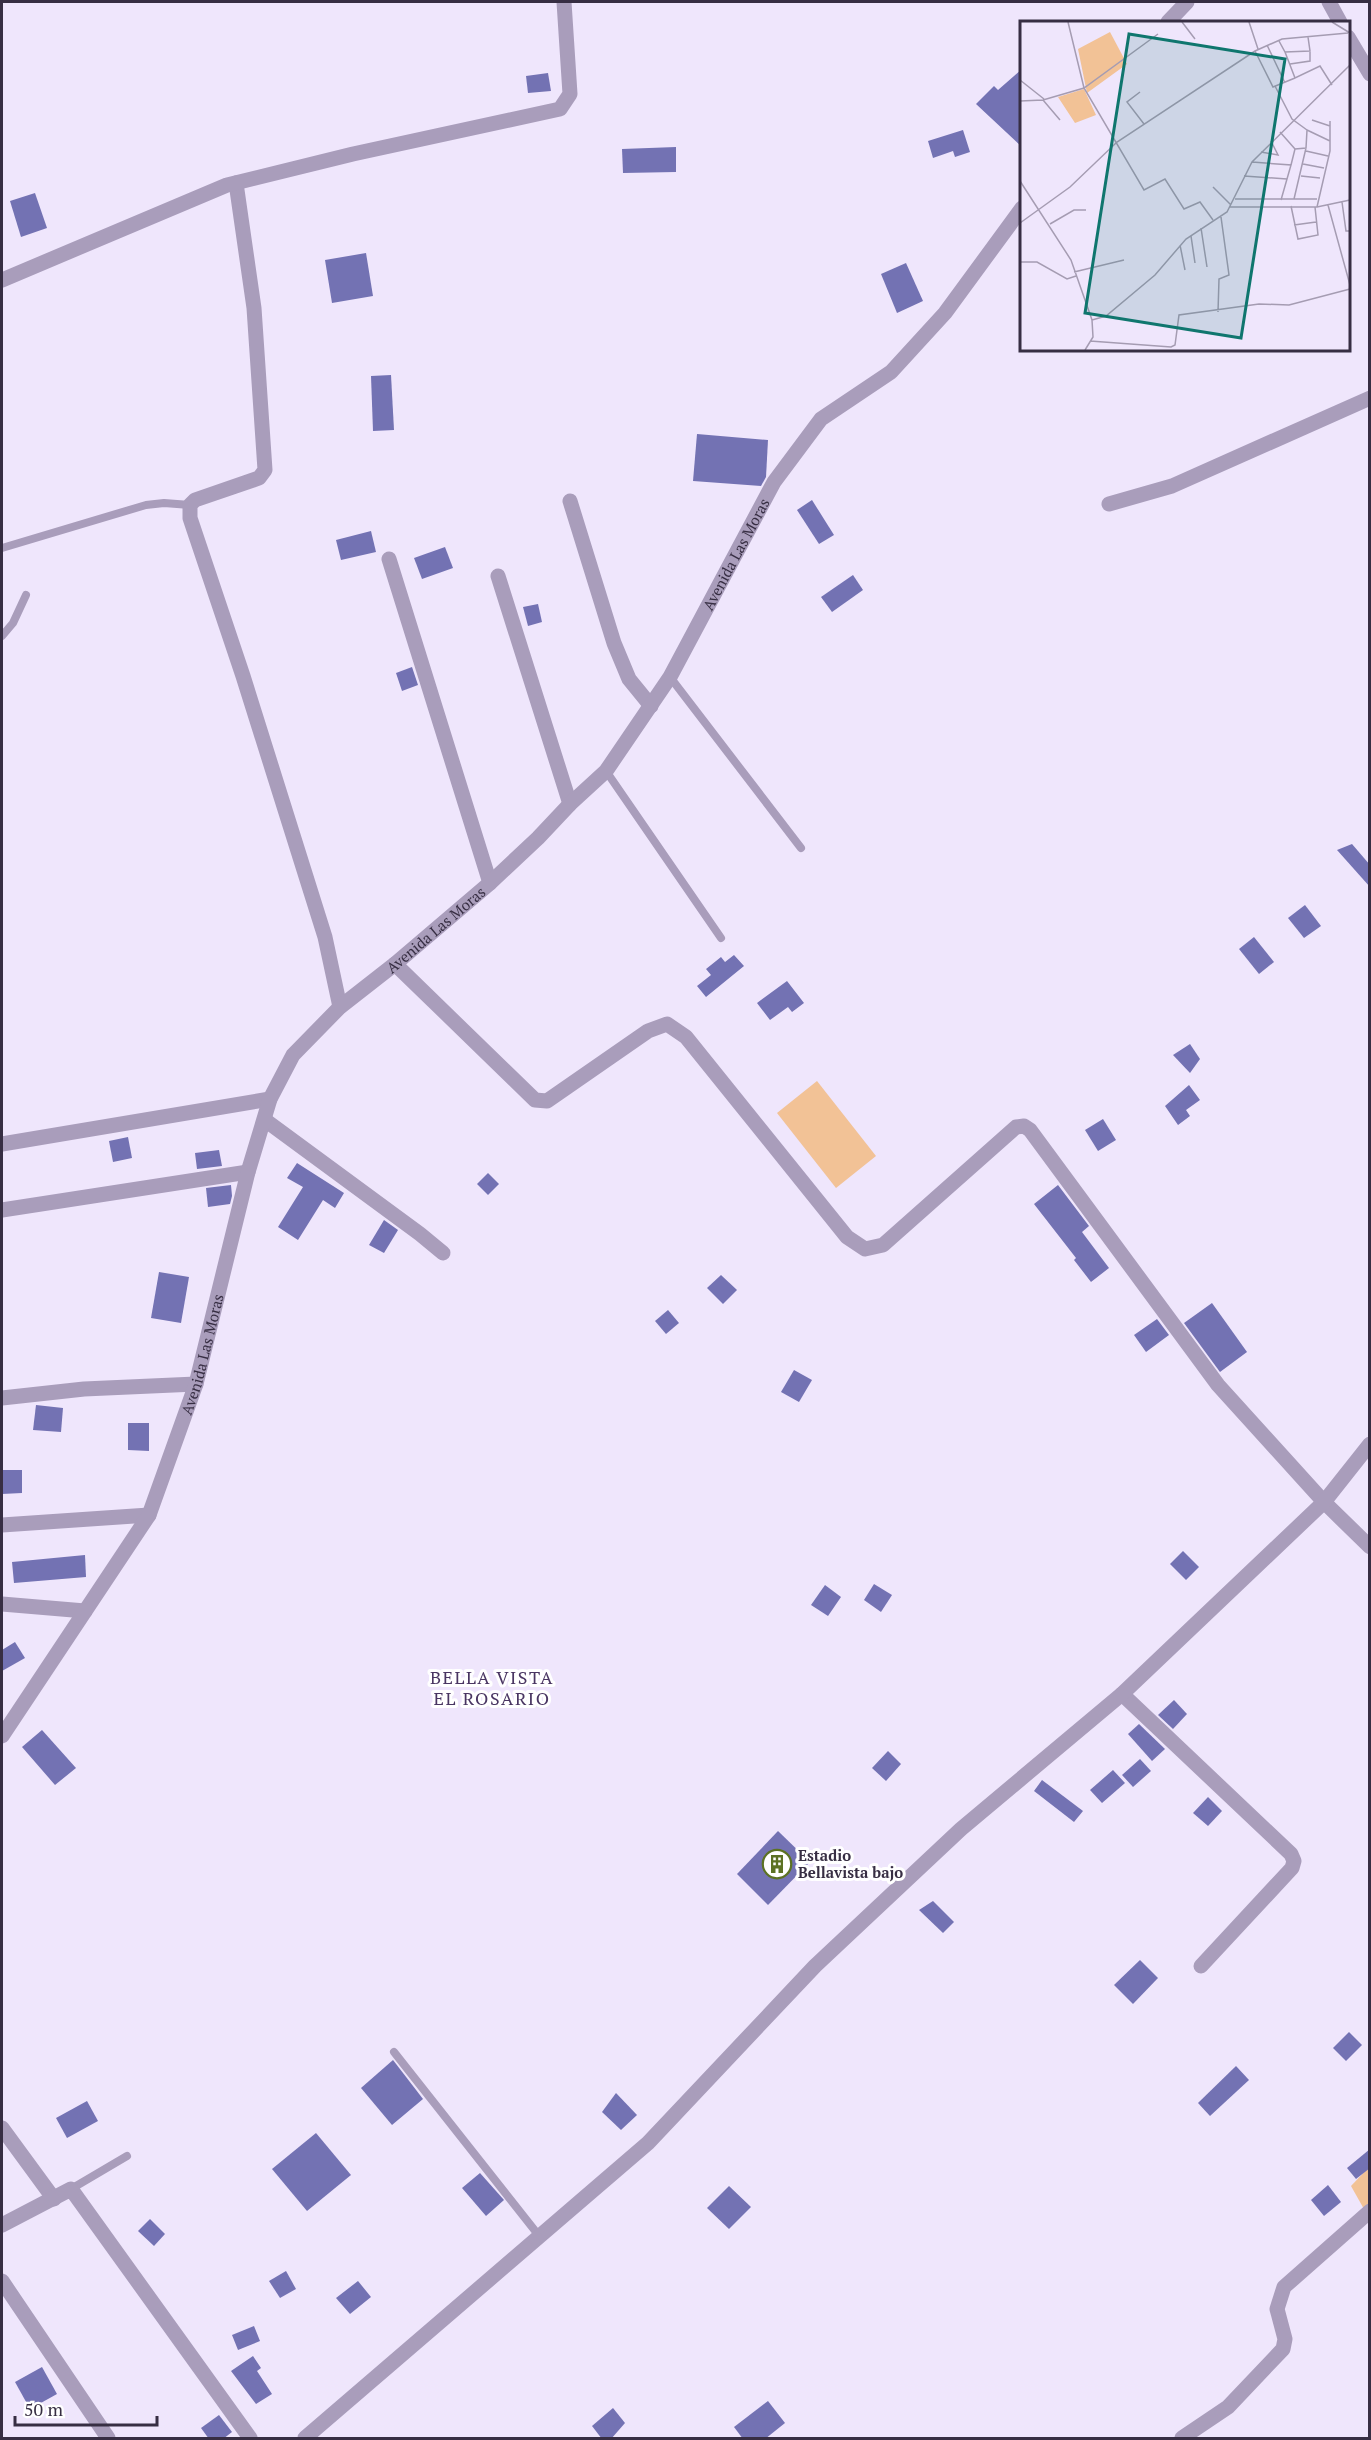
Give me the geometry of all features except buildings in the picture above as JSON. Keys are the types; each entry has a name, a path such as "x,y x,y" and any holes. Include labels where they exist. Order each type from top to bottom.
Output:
{"street":[{"path":"2,280 236,183 353,154 560,110 570,93 564,2"},
{"path":"1169,21 1187,2"},
{"path":"1329,2 1339,21"},
{"path":"1350,40 1370,74"},
{"path":"236,183 254,308 265,470 259,478 195,500 190,506 190,518 243,676 325,937 340,1007"},
{"name":"Avenida Las Moras","path":"4,1724 85,1611 149,1515 196,1384 248,1172 270,1099 293,1055 340,1007 395,964 490,883 606,771 670,677 774,482 822,419 891,372 945,313 1020,211"},
{"path":"1109,504 1172,486 1370,398"},
{"path":"570,501 614,643 629,679 651,705"},
{"path":"389,559 490,883"},
{"path":"498,576 570,804"},
{"path":"395,964 535,1100 547,1101 648,1031 667,1024 686,1037 848,1237 865,1249 884,1245 1016,1127 1024,1126 1030,1130 1218,1385 1324,1502 1370,1547"},
{"path":"2,1144 270,1099"},
{"path":"265,1120 443,1253"},
{"path":"2,1210 248,1172"},
{"path":"2,1398 84,1389 196,1384"},
{"path":"305,2439 648,2143 815,1966 961,1829 1122,1694 1324,1502 1370,1444"},
{"path":"2,1525 149,1515"},
{"path":"2,1604 85,1611"},
{"path":"1122,1694 1292,1854 1294,1861 1292,1868 1201,1966"},
{"path":"2,2128 54,2199"},
{"path":"2,2225 71,2189 250,2439"},
{"path":"1182,2439 1228,2406 1282,2349 1285,2339 1277,2310 1284,2287 1370,2211"},
{"path":"2,2281 108,2439"}],"lane":[{"path":"2,548 146,505 164,503 190,506"},
{"path":"2,636 13,623 26,595"},
{"path":"670,677 801,848"},
{"path":"606,771 721,938"},
{"path":"394,2052 540,2237"},
{"path":"71,2189 127,2156"}],"shaded area":[{"path":"817,1081 876,1156 836,1188 777,1113"},
{"path":"1369,2167 1369,2218 1351,2186"}],"place":[{"name":"Estadio Bellavista bajo","path":"777,1864"}],"district":[{"name":"BELLA VISTA EL ROSARIO","path":"492,1687"}]}
